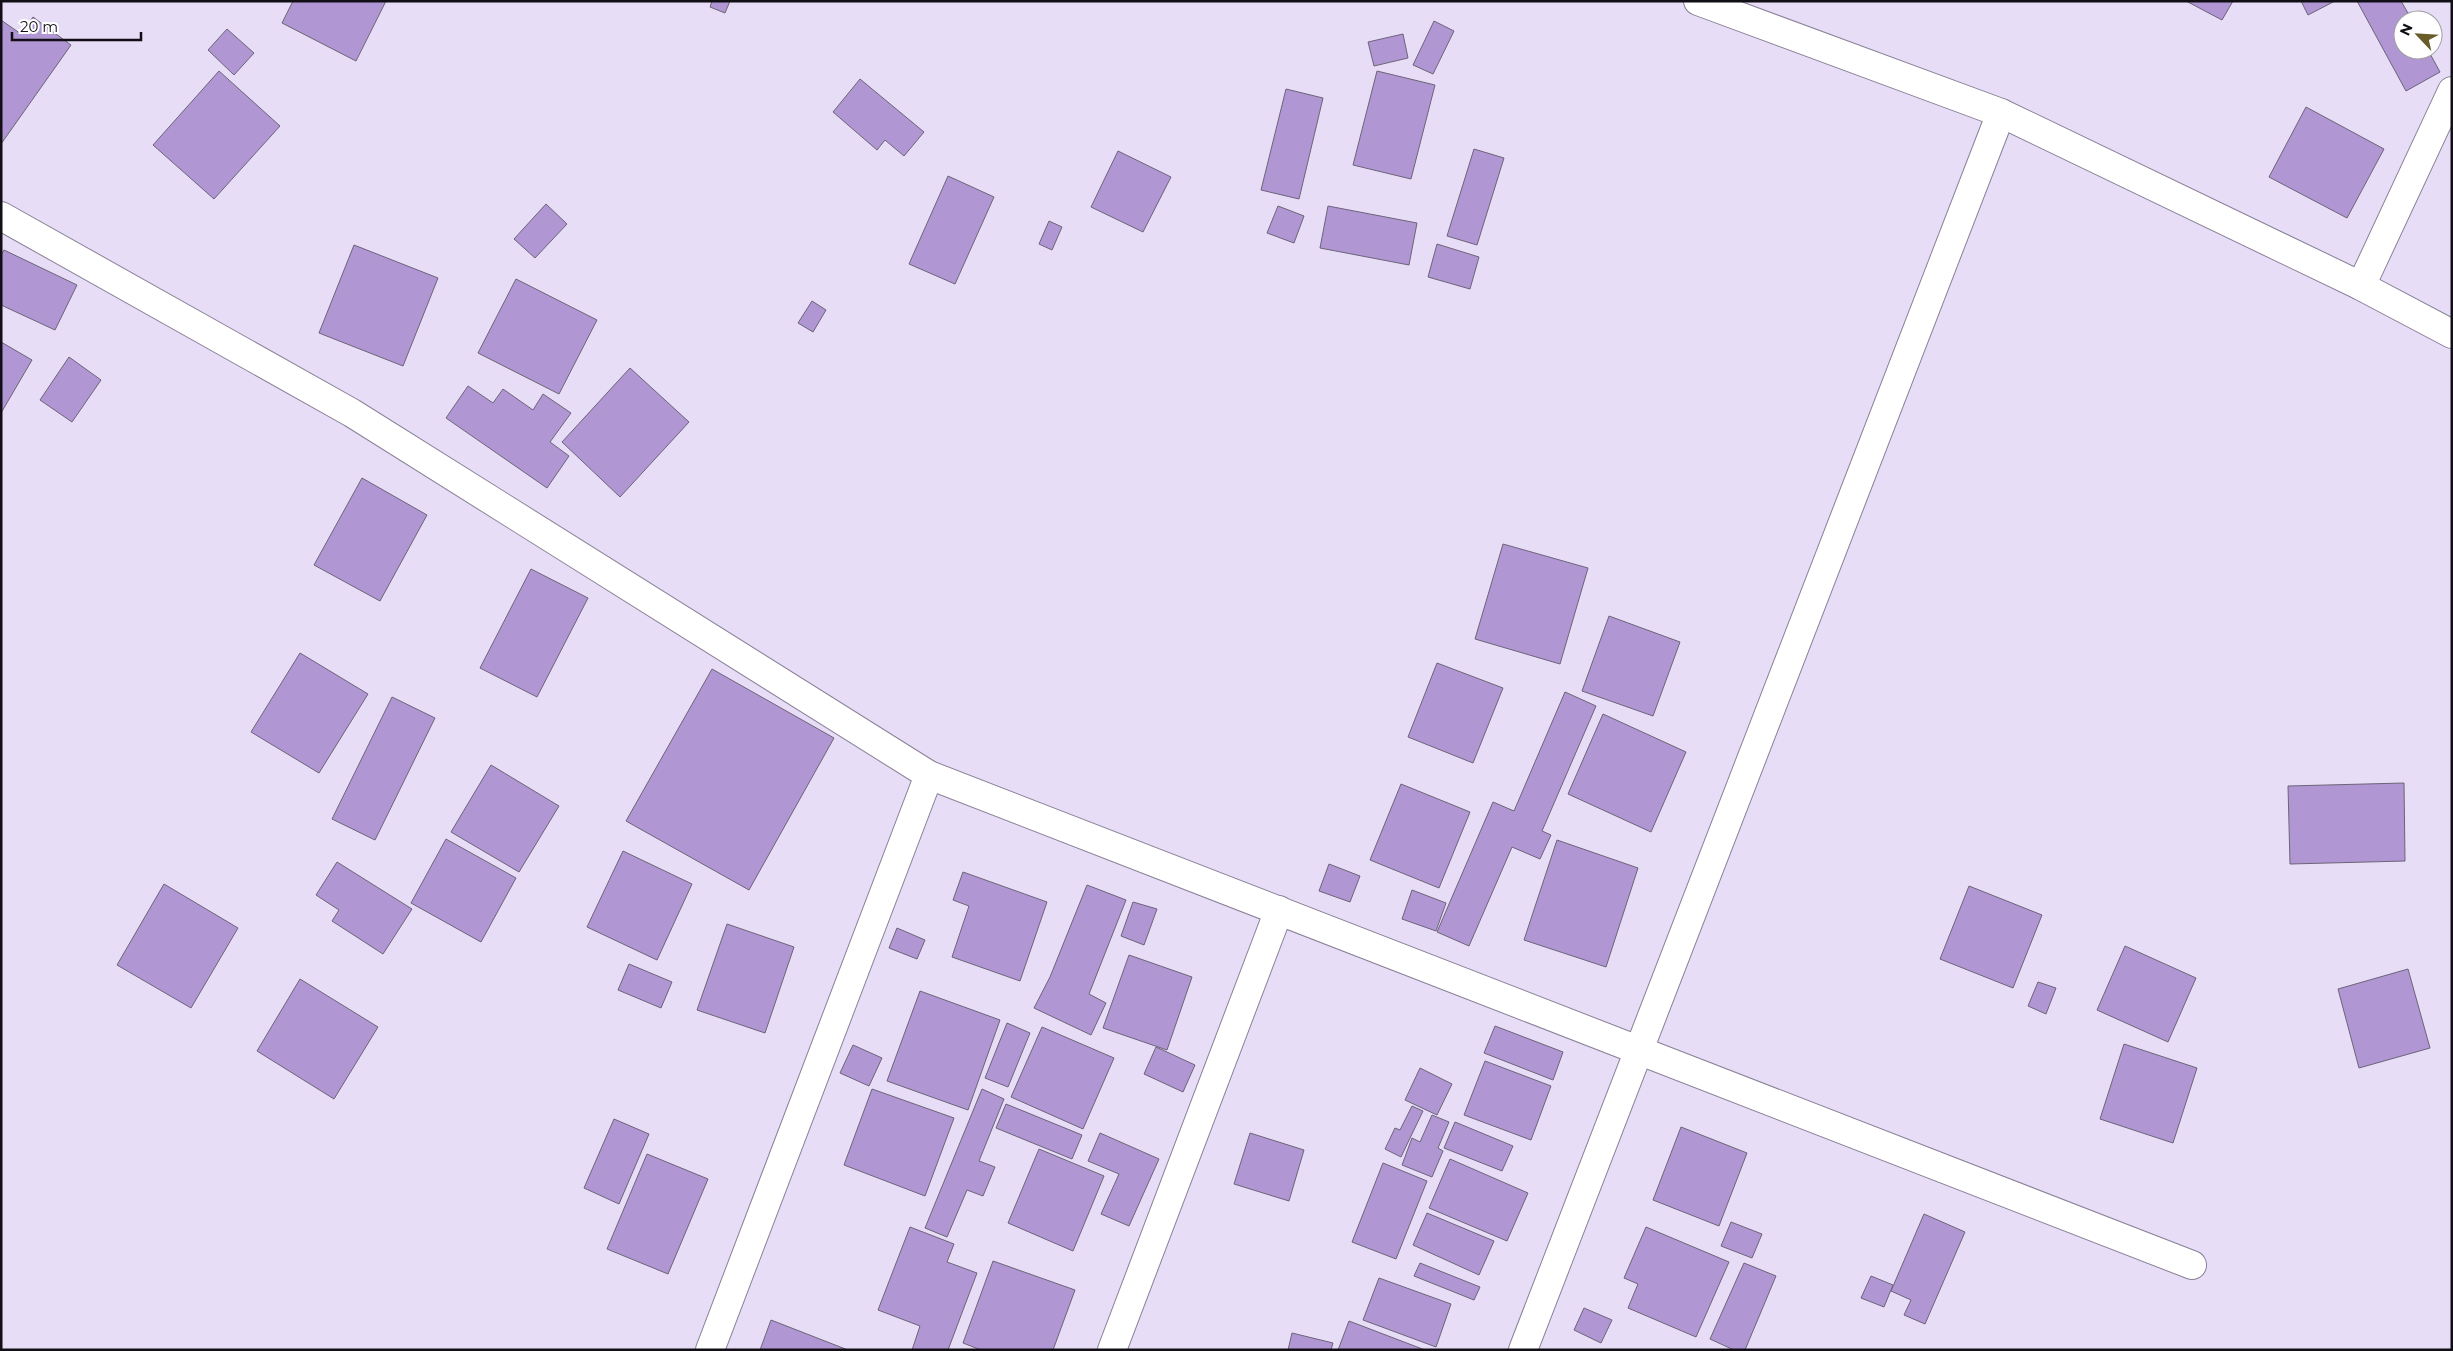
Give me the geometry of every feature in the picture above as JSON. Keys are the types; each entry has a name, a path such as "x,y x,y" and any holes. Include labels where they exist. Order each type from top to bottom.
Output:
{"street":[{"path":"1698,1 2001,113 2361,286 2452,334"},
{"path":"2361,286 2452,91"},
{"path":"1523,1350 2001,113"},
{"path":"1,216 352,413 929,775 2192,1265"},
{"path":"710,1350 929,775"},
{"path":"1112,1350 1279,910"}],"building":[{"path":"293,1 386,1 356,61 282,23"},
{"path":"712,1 730,1 725,13 710,7"},
{"path":"2186,1 2233,1 2222,20"},
{"path":"2301,1 2335,1 2308,15"},
{"path":"2357,1 2401,1 2406,10 2393,10 2393,60 2433,60 2440,72 2406,91"},
{"path":"33,17 71,45 1,144 1,20 21,34"},
{"path":"1434,21 1454,31 1433,74 1413,65"},
{"path":"227,29 254,53 234,75 208,50"},
{"path":"1403,34 1408,58 1374,66 1368,42"},
{"path":"219,71 280,126 214,199 153,145"},
{"path":"1377,71 1435,85 1411,179 1353,165"},
{"path":"860,79 924,132 904,156 885,140 877,150 833,112"},
{"path":"1286,89 1323,98 1299,199 1261,190"},
{"path":"2306,107 2384,149 2347,218 2269,177"},
{"path":"1474,149 1504,158 1477,245 1447,236"},
{"path":"1118,151 1171,177 1143,232 1091,207"},
{"path":"948,176 994,197 955,284 909,264"},
{"path":"546,204 567,224 535,258 514,239"},
{"path":"1278,206 1304,216 1294,243 1267,233"},
{"path":"1328,206 1417,223 1409,265 1320,248"},
{"path":"1049,221 1062,227 1052,250 1039,244"},
{"path":"1437,244 1479,257 1470,289 1428,277"},
{"path":"354,245 438,278 403,366 319,333"},
{"path":"4,250 77,285 55,330 1,305 1,255"},
{"path":"516,279 597,320 559,394 478,353"},
{"path":"812,301 826,310 813,332 798,323"},
{"path":"1,342 32,360 1,413"},
{"path":"69,357 101,380 72,422 40,400"},
{"path":"630,368 689,422 620,497 562,442"},
{"path":"468,386 493,403 503,389 533,410 543,394 571,413 550,442 569,456 547,488 446,418"},
{"path":"362,478 427,515 380,601 314,565"},
{"path":"1503,544 1588,568 1560,664 1475,639"},
{"path":"531,569 588,598 537,697 480,668"},
{"path":"1609,616 1680,642 1653,716 1582,691"},
{"path":"300,653 368,694 319,773 251,732"},
{"path":"1437,663 1503,688 1473,763 1408,737"},
{"path":"712,669 834,738 749,890 626,821"},
{"path":"1565,692 1596,706 1542,831 1551,835 1540,859 1512,847 1469,946 1437,932 1493,802 1514,811"},
{"path":"392,697 435,718 375,840 332,819"},
{"path":"1603,714 1686,752 1651,832 1568,794"},
{"path":"491,765 559,806 519,872 451,832"},
{"path":"2404,783 2405,861 2290,864 2288,786"},
{"path":"1401,784 1470,812 1439,888 1370,860"},
{"path":"446,839 516,878 481,942 411,903"},
{"path":"1557,840 1638,868 1606,967 1524,940"},
{"path":"623,851 692,884 657,960 587,927"},
{"path":"337,862 412,909 383,954 332,921 339,910 316,895"},
{"path":"1329,864 1360,876 1350,902 1319,891"},
{"path":"963,872 1047,902 1020,981 952,957 969,906 953,900"},
{"path":"164,884 238,928 191,1008 117,965"},
{"path":"1087,885 1126,900 1089,994 1106,1003 1091,1035 1034,1008 1050,977"},
{"path":"1969,886 2042,915 2013,988 1940,959"},
{"path":"1412,890 1446,903 1436,931 1402,919"},
{"path":"1133,902 1157,909 1144,945 1121,936"},
{"path":"727,924 794,947 765,1033 697,1010"},
{"path":"897,928 925,940 917,959 889,948"},
{"path":"2125,946 2196,978 2168,1042 2097,1010"},
{"path":"1129,955 1192,977 1167,1050 1103,1028"},
{"path":"629,964 672,982 661,1008 618,990"},
{"path":"2408,969 2430,1048 2359,1068 2338,989"},
{"path":"300,979 378,1027 334,1099 257,1051"},
{"path":"2038,982 2056,988 2046,1014 2028,1006"},
{"path":"920,991 1000,1020 968,1110 887,1081"},
{"path":"1007,1023 1030,1033 1008,1087 985,1078"},
{"path":"1495,1026 1563,1052 1553,1080 1484,1053"},
{"path":"1042,1027 1114,1058 1083,1129 1011,1097"},
{"path":"2124,1044 2197,1068 2173,1143 2100,1119"},
{"path":"853,1045 882,1058 869,1086 840,1073"},
{"path":"1156,1047 1195,1065 1183,1092 1144,1074"},
{"path":"1485,1061 1551,1086 1531,1140 1464,1115"},
{"path":"1420,1068 1452,1084 1437,1115 1405,1100"},
{"path":"872,1089 954,1118 925,1196 844,1165"},
{"path":"982,1089 1004,1099 979,1161 995,1167 983,1196 967,1190 947,1237 925,1228"},
{"path":"1006,1104 1082,1135 1072,1159 996,1128"},
{"path":"1412,1106 1423,1111 1401,1157 1385,1149 1395,1128 1400,1130"},
{"path":"1432,1115 1449,1122 1438,1148 1443,1151 1432,1177 1402,1165 1412,1138 1420,1142"},
{"path":"614,1119 649,1134 619,1204 584,1188"},
{"path":"1455,1122 1513,1146 1502,1171 1444,1148"},
{"path":"1681,1127 1747,1153 1719,1226 1653,1200"},
{"path":"1100,1133 1159,1159 1129,1226 1101,1214 1119,1174 1088,1161"},
{"path":"1250,1133 1304,1150 1289,1201 1234,1184"},
{"path":"1039,1149 1104,1176 1073,1251 1008,1223"},
{"path":"647,1154 708,1179 668,1274 607,1249"},
{"path":"1450,1159 1528,1193 1507,1241 1429,1208"},
{"path":"1383,1163 1427,1181 1396,1259 1352,1242"},
{"path":"1427,1213 1494,1241 1479,1275 1413,1245"},
{"path":"1924,1214 1965,1232 1925,1324 1904,1315 1911,1300 1891,1291"},
{"path":"1731,1222 1762,1234 1752,1258 1721,1246"},
{"path":"910,1227 954,1244 947,1262 977,1273 948,1350 912,1350 920,1326 878,1310"},
{"path":"1646,1227 1729,1262 1696,1337 1628,1308 1638,1284 1624,1278"},
{"path":"993,1261 1075,1290 1053,1350 981,1350 963,1343"},
{"path":"1420,1263 1480,1287 1474,1300 1414,1276"},
{"path":"1744,1263 1776,1276 1745,1350 1734,1350 1710,1339"},
{"path":"1871,1276 1893,1285 1884,1307 1861,1298"},
{"path":"1379,1278 1451,1304 1436,1347 1363,1320"},
{"path":"1584,1308 1612,1320 1601,1343 1574,1330"},
{"path":"771,1320 848,1350 760,1350"},
{"path":"1349,1321 1425,1350 1338,1350"},
{"path":"1292,1333 1333,1343 1331,1350 1288,1350"}]}
